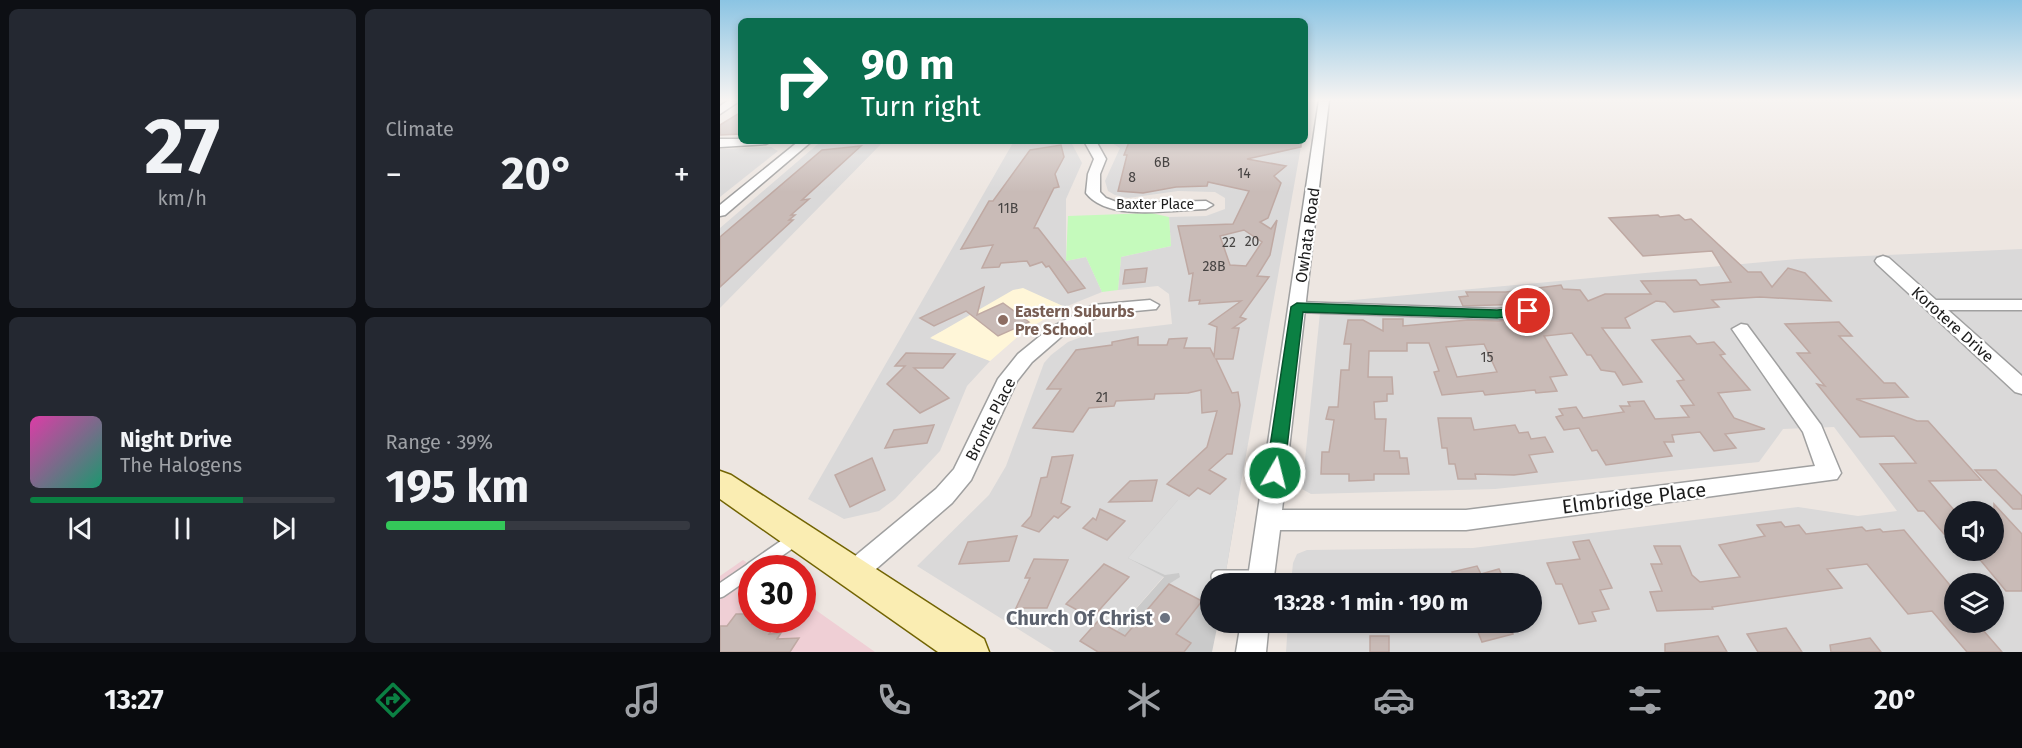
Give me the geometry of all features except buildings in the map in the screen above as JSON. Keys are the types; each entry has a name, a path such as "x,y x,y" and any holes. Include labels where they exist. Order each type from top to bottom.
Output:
{"street":[{"name":"Owhata Road","path":"1262,573 1318,130"},
{"path":"720,143 738,142"},
{"path":"720,212 802,144"},
{"name":"Baxter Place","path":"1092,144 1101,159 1094,174 1093,193 1101,201 1117,207 1206,205"},
{"name":"Korotere Drive","path":"1883,261 2022,386"},
{"name":"Bronte Place","path":"852,574 944,496 963,474 1008,379 1024,358 1056,332 1099,309 1150,304"},
{"path":"1933,305 2022,305"},
{"name":"Elmbridge Place","path":"1269,520 1466,520 1829,473 1813,430 1741,329"},
{"path":"720,483 970,652"},
{"path":"1251,652 1254,633"}],"lane":[{"path":"1297,307 1497,314 1528,311"},
{"path":"772,555 798,537"},
{"path":"720,591 738,579"}],"shaded area":[{"path":"818,144 881,144 720,308 720,228"},
{"path":"1012,144 1072,144 1082,163 1066,199 1066,261 1086,257 1102,292 1065,307 1023,289 931,337 990,361 967,386 940,451 895,499 879,511 844,519 808,499"},
{"path":"1113,144 1301,144 1238,500 1178,500 1165,575 1098,652 1055,652 917,566 989,495 1006,466 1044,363 1051,355 1068,342 1089,334 1172,324 1169,294 1158,286 1118,290 1121,257 1171,246 1169,217 1206,216 1225,209 1225,198 1215,192 1178,191 1128,198 1115,195 1108,191 1105,181 1120,148"},
{"path":"771,147 778,151 720,197 720,149"},
{"path":"2022,249 2022,652 1286,652 1287,633 1542,633 1542,573 1292,573 1297,554 1307,550 1473,548 1798,507 1858,516 1897,511 1834,427 1783,429 1759,462 1495,489 1311,494 1302,489 1321,303 1797,259"},
{"name":"Eastern Suburbs Pre School","path":"1023,288 1065,307 1023,332 990,361 930,338 1013,290"},
{"path":"1178,500 1238,500 1226,573 1200,573 1200,633 1216,633 1212,652 1098,652 1164,577 1128,558"},
{"path":"1178,500 1238,500 1226,573 1200,573 1200,600 1169,584 1180,577 1179,573 1165,575 1128,558"},
{"path":"738,563 738,633 816,633 816,610 875,652 720,652 720,576"}],"green space":[{"path":"1151,213 1169,217 1171,246 1121,257 1118,290 1102,292 1086,257 1066,261 1068,216"}],"place":[{"name":"Eastern Suburbs Pre School","path":"1003,320"},
{"name":"Church Of Christ","path":"1165,618"}],"route":[{"path":"1275,473 1297,307 1497,314 1528,311"}]}
